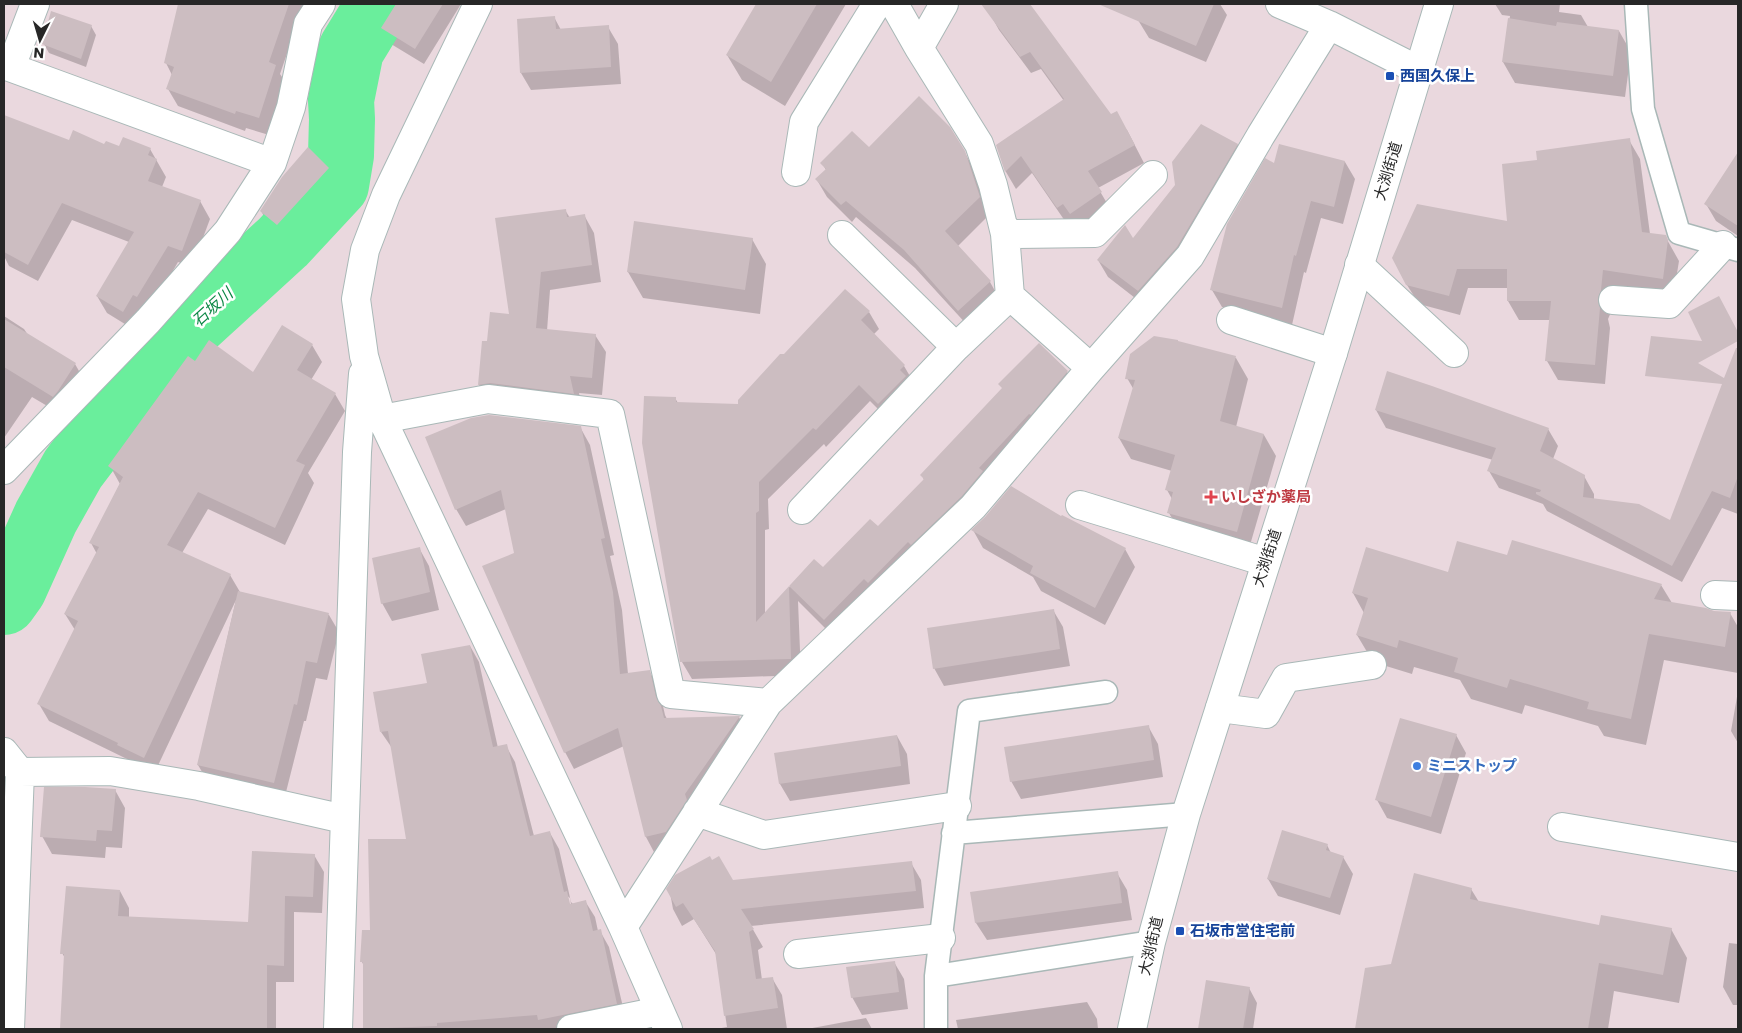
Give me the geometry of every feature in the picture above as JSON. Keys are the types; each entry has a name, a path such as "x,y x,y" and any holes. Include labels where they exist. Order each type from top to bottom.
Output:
{"street":[{"path":"35,4 7,66 272,163"},
{"path":"4,470 148,321 228,231 272,163 292,106 308,24 321,4"},
{"path":"478,4 386,195 365,250 356,298 364,356 382,419 623,927 664,1020 571,1029"},
{"path":"796,172 804,122 878,4"},
{"path":"894,4 979,144 994,184 1005,234 1010,296 1091,368"},
{"path":"919,48 944,4"},
{"path":"1280,4 1329,25 1418,70"},
{"name":"大渕街道","path":"1132,1029 1151,942 1186,814 1333,353 1439,4"},
{"path":"623,927 768,703 973,507 1091,368 1190,256 1261,135 1329,25"},
{"path":"1005,234 1095,233 1153,175"},
{"path":"842,235 956,347"},
{"path":"1614,300 1669,304 1731,248"},
{"path":"1359,265 1454,353"},
{"path":"802,510 956,347 1010,296"},
{"path":"1232,320 1333,353"},
{"path":"338,1029 357,452 364,356"},
{"path":"382,419 488,398 610,414 671,694 768,703"},
{"path":"1080,505 1266,562"},
{"path":"1220,708 1266,714 1286,678 1372,665"},
{"path":"10,1029 12,762 110,771 199,786 344,820"},
{"path":"697,812 764,835 957,806"},
{"path":"1562,827 1738,857"},
{"path":"798,954 941,938"}],"lane":[{"path":"1636,4 1643,109 1679,233 1731,248"},
{"path":"936,1029 936,976 969,711 1106,692"},
{"path":"953,834 1186,814"},
{"path":"936,976 1151,942"}],"building":[{"path":"178,4 289,4 269,62 276,65 259,118 236,111 235,114 166,89 174,67 164,63"},
{"path":"396,4 443,4 415,49 381,28"},
{"path":"756,4 817,4 771,82 726,55"},
{"path":"981,4 1030,4 1111,114 1117,111 1135,145 1088,171 1102,192 1070,214 1063,204 1057,208 1021,156 1005,172 996,145 1064,99 1030,52 1020,57"},
{"path":"1098,4 1214,4 1196,46"},
{"path":"51,11 92,25 81,59 42,44"},
{"path":"555,16 556,29 609,25 611,67 520,73 517,19"},
{"path":"1508,18 1556,26 1557,22 1619,30 1613,76 1502,62"},
{"path":"919,96 950,127 965,151 980,197 945,231 991,281 958,311 904,250 846,201 841,205 815,179 826,169 820,163 852,131 869,147"},
{"path":"4,115 69,140 73,130 104,144 106,141 119,146 123,137 151,148 148,155 157,159 148,181 201,200 182,251 168,246 137,297 133,295 123,312 96,296 134,232 62,203 28,265 4,252"},
{"path":"1201,124 1238,144 1177,247 1138,291 1097,260 1125,225 1133,238 1175,185 1172,162"},
{"path":"1630,138 1642,232 1666,235 1668,240 1663,279 1603,270 1601,290 1598,298 1600,308 1595,365 1545,361 1551,301 1507,301 1507,269 1457,269 1449,296 1406,285 1392,258 1417,204 1507,221 1502,164 1537,160 1536,151"},
{"path":"1279,144 1345,161 1334,207 1311,201 1296,256 1294,255 1282,308 1210,290 1227,224 1265,158 1274,163"},
{"path":"308,147 329,168 277,225 260,211 282,177"},
{"path":"1738,152 1738,226 1704,204"},
{"path":"566,209 567,217 585,214 592,265 541,272 536,328 596,334 592,378 570,376 574,394 490,383 478,385 482,341 487,341 490,312 509,314 495,218"},
{"path":"634,221 753,238 745,290 627,272"},
{"path":"845,289 870,311 861,320 905,365 900,370 906,376 878,404 859,385 816,430 813,428 759,482 759,511 756,513 756,622 789,586 791,659 680,662 642,443 644,396 676,397 676,402 738,404 738,400 780,354 784,354"},
{"path":"1719,296 1738,332 1738,341 1698,363 1724,378 1736,348 1738,348 1738,476 1730,498 1712,491 1672,566 1536,494 1536,492 1541,490 1487,471 1496,448 1375,410 1387,371 1549,428 1540,451 1585,475 1583,497 1639,504 1670,520 1722,384 1645,376 1651,336 1702,341 1688,312"},
{"path":"4,319 76,363 53,397 4,367"},
{"path":"282,325 313,344 297,370 336,393 296,461 305,465 275,528 198,492 167,545 231,574 144,758 117,745 118,743 37,704 78,621 64,614 99,547 89,543 123,477 108,466 188,356 195,361 209,340 253,372"},
{"path":"1154,336 1178,340 1236,356 1220,421 1264,434 1237,532 1167,513 1173,492 1165,490 1175,455 1118,438 1135,380 1125,379 1130,354"},
{"path":"1039,343 1068,371 1031,415 1029,414 979,468 983,471 962,496 911,545 908,542 868,583 864,579 824,620 789,586 814,559 823,567 870,519 878,526 924,479 920,475 1002,388 998,384"},
{"path":"489,415 581,426 605,538 601,539 613,592 620,674 650,670 656,697 664,718 740,716 685,794 687,800 666,832 645,837 618,728 564,753 482,566 514,553 501,490 455,510 425,437 471,418"},
{"path":"1011,486 1061,516 1126,548 1095,608 1030,573 1033,566 971,530 985,517"},
{"path":"1512,540 1662,584 1654,599 1714,611 1731,612 1725,647 1649,634 1631,719 1587,709 1589,702 1510,679 1507,688 1454,672 1458,658 1399,640 1397,648 1356,635 1368,598 1352,593 1366,547 1448,572 1457,541 1507,555"},
{"path":"420,547 430,592 381,604 372,558"},
{"path":"238,591 329,613 317,663 306,661 297,705 294,704 274,783 197,765"},
{"path":"1054,609 1060,649 933,669 927,628"},
{"path":"470,645 493,747 507,744 530,836 550,831 564,892 567,891 570,904 586,900 593,931 601,929 617,1004 538,1020 537,1015 437,1023 437,1026 363,1029 363,962 360,962 362,930 370,930 368,839 406,839 388,731 380,732 373,692 427,683 421,654"},
{"path":"1400,718 1457,734 1431,817 1375,800"},
{"path":"1149,725 1154,760 1010,782 1004,747"},
{"path":"897,735 901,766 779,784 774,753"},
{"path":"44,787 116,789 112,831 97,830 96,841 40,837"},
{"path":"1282,830 1328,844 1326,850 1344,856 1330,898 1267,879"},
{"path":"252,851 315,854 313,897 285,896 284,966 267,965 267,1029 60,1029 64,954 60,954 66,886 120,890 118,916 248,922"},
{"path":"710,856 712,860 719,856 733,880 912,861 916,891 741,909 754,929 749,932 756,979 773,977 778,1008 724,1016 715,951 683,903 676,907 666,889 675,875"},
{"path":"1118,871 1122,903 975,923 970,892"},
{"path":"1414,873 1472,888 1470,899 1599,925 1601,915 1672,928 1663,975 1599,963 1588,1029 1355,1029 1365,968 1391,964"},
{"path":"895,961 899,992 851,998 846,967"},
{"path":"1206,980 1250,987 1243,1029 1198,1029"}],"waterway":[{"name":"石坂川","path":"4,602 14,588 46,517 73,469 138,383 179,337 283,242 336,185 341,155 341,100 351,50 379,4"}],"place":[{"name":"西国久保上","path":"1390,76"},
{"name":"いしざか薬局","path":"1211,497"},
{"name":"ミニストップ","path":"1417,766"},
{"name":"石坂市営住宅前","path":"1180,931"}]}
